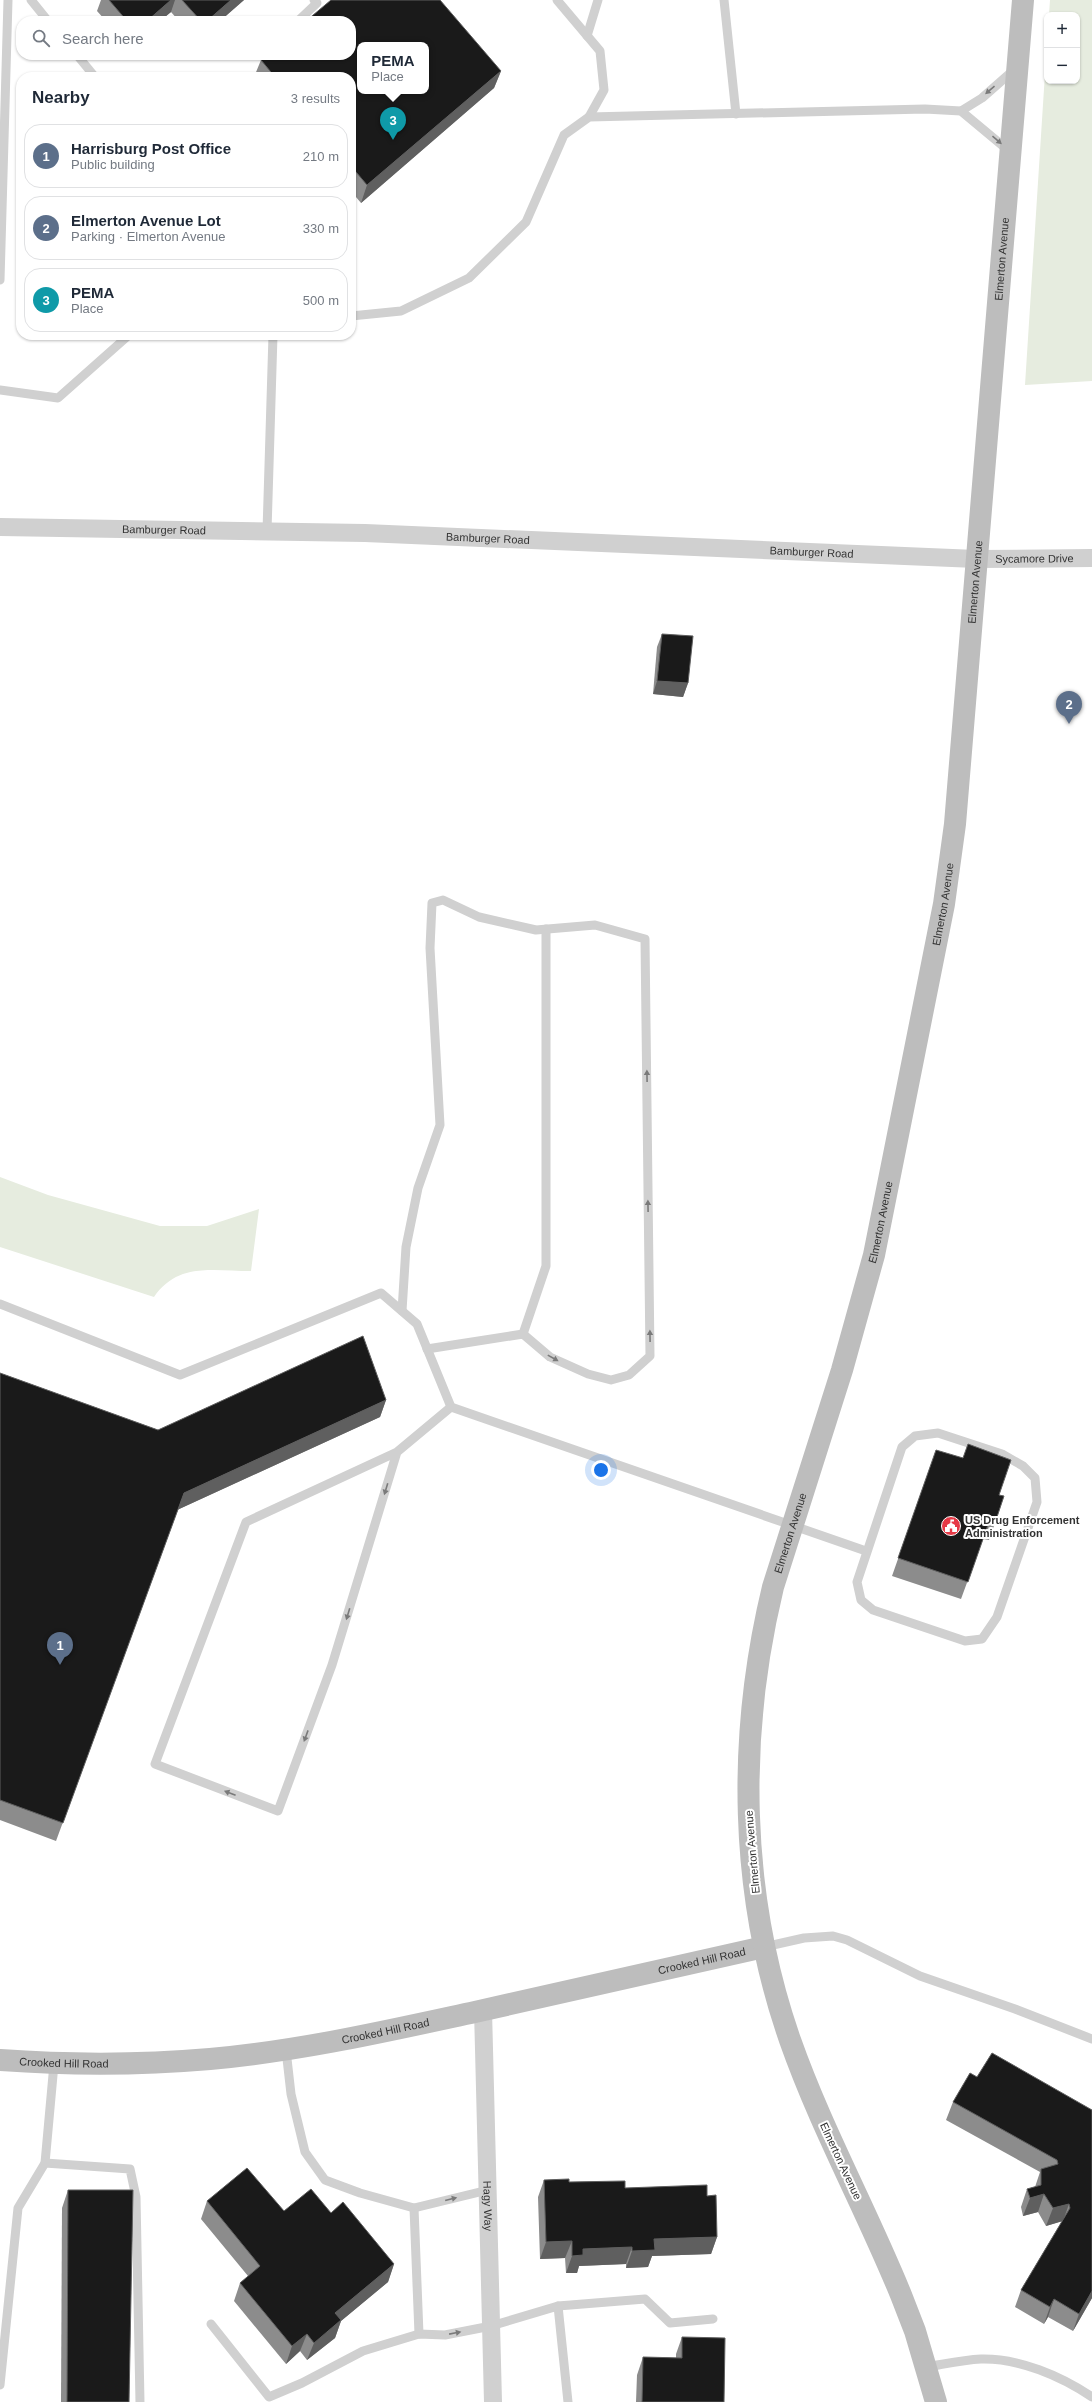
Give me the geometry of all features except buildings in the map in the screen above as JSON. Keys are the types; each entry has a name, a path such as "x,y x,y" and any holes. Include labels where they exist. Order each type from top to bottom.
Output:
{"main road":[{"name":"Elmerton Avenue","path":"936,2402 915,2331 886,2258 806,2084 789,2039 764,1947 755,1897 748,1806 752,1708 764,1624 842,1370 874,1255 944,904 955,824 1023,0"},
{"name":"Crooked Hill Road","path":"0,2060 54,2064 137,2064 211,2059 286,2050 356,2038 764,1947"}],"street":[{"name":"Bamburger Road","path":"0,527 365,533 976,559"},
{"name":"Sycamore Drive","path":"976,559 1092,558"},
{"name":"Hagy Way","path":"483,2010 493,2402"}],"lane":[{"path":"0,280 8,0"},
{"path":"31,0 44,16"},
{"path":"303,16 317,3 314,0"},
{"path":"356,316 401,311 469,278 526,222 564,135 589,117 604,90 600,51 557,0"},
{"path":"587,36 598,0"},
{"path":"724,0 736,114"},
{"path":"81,60 91,72"},
{"path":"589,117 924,109 961,111 982,98 1017,67"},
{"path":"961,111 1010,152"},
{"path":"0,390 58,398 123,340"},
{"path":"267,531 273,340"},
{"path":"402,1311 406,1247 418,1188 440,1125 430,948 432,903 443,900 479,917 536,930 595,925 645,939 650,1356 629,1375 611,1380 588,1374 550,1357 523,1334 427,1349"},
{"path":"523,1334 546,1266 546,929"},
{"path":"0,1304 180,1375 381,1293 417,1324 451,1406 866,1551"},
{"path":"397,1452 332,1665 278,1811 155,1764 246,1522 397,1452 451,1406"},
{"path":"938,1433 1002,1454 1024,1466 1035,1478 1037,1502 997,1618 982,1639 965,1641 873,1610 861,1600 857,1582 866,1551 902,1447 915,1436 938,1433"},
{"path":"764,1947 804,1938 833,1936 847,1940 920,1976 1015,2009 1092,2039"},
{"path":"286,2050 291,2094 305,2152 325,2180 360,2193 414,2208 488,2190"},
{"path":"0,2385 18,2208 45,2163 54,2064"},
{"path":"45,2163 130,2169 136,2197 140,2402"},
{"path":"414,2208 419,2334"},
{"path":"211,2324 269,2397 302,2383 363,2351 419,2334 445,2335 491,2326 558,2306 645,2299 670,2323 713,2319"},
{"path":"558,2306 568,2402"},
{"path":"926,2368 962,2360 983,2359 1008,2362 1051,2375 1075,2385 1092,2397"}],"shaded area":[{"path":"1050,0 1092,0 1092,381 1025,385 1044,84 1080,84 1080,12 1049,12"},
{"path":"0,1177 48,1195 160,1226 207,1226 259,1209 251,1271 210,1270 185,1273 174,1278 154,1297 0,1247"}],"place":[{"name":"PEMA","path":"393,140"},
{"name":"Elmerton Avenue Lot","path":"1069,724"},
{"name":"US Drug Enforcement Administration","path":"951,1526"},
{"name":"Harrisburg Post Office","path":"60,1665"}]}
